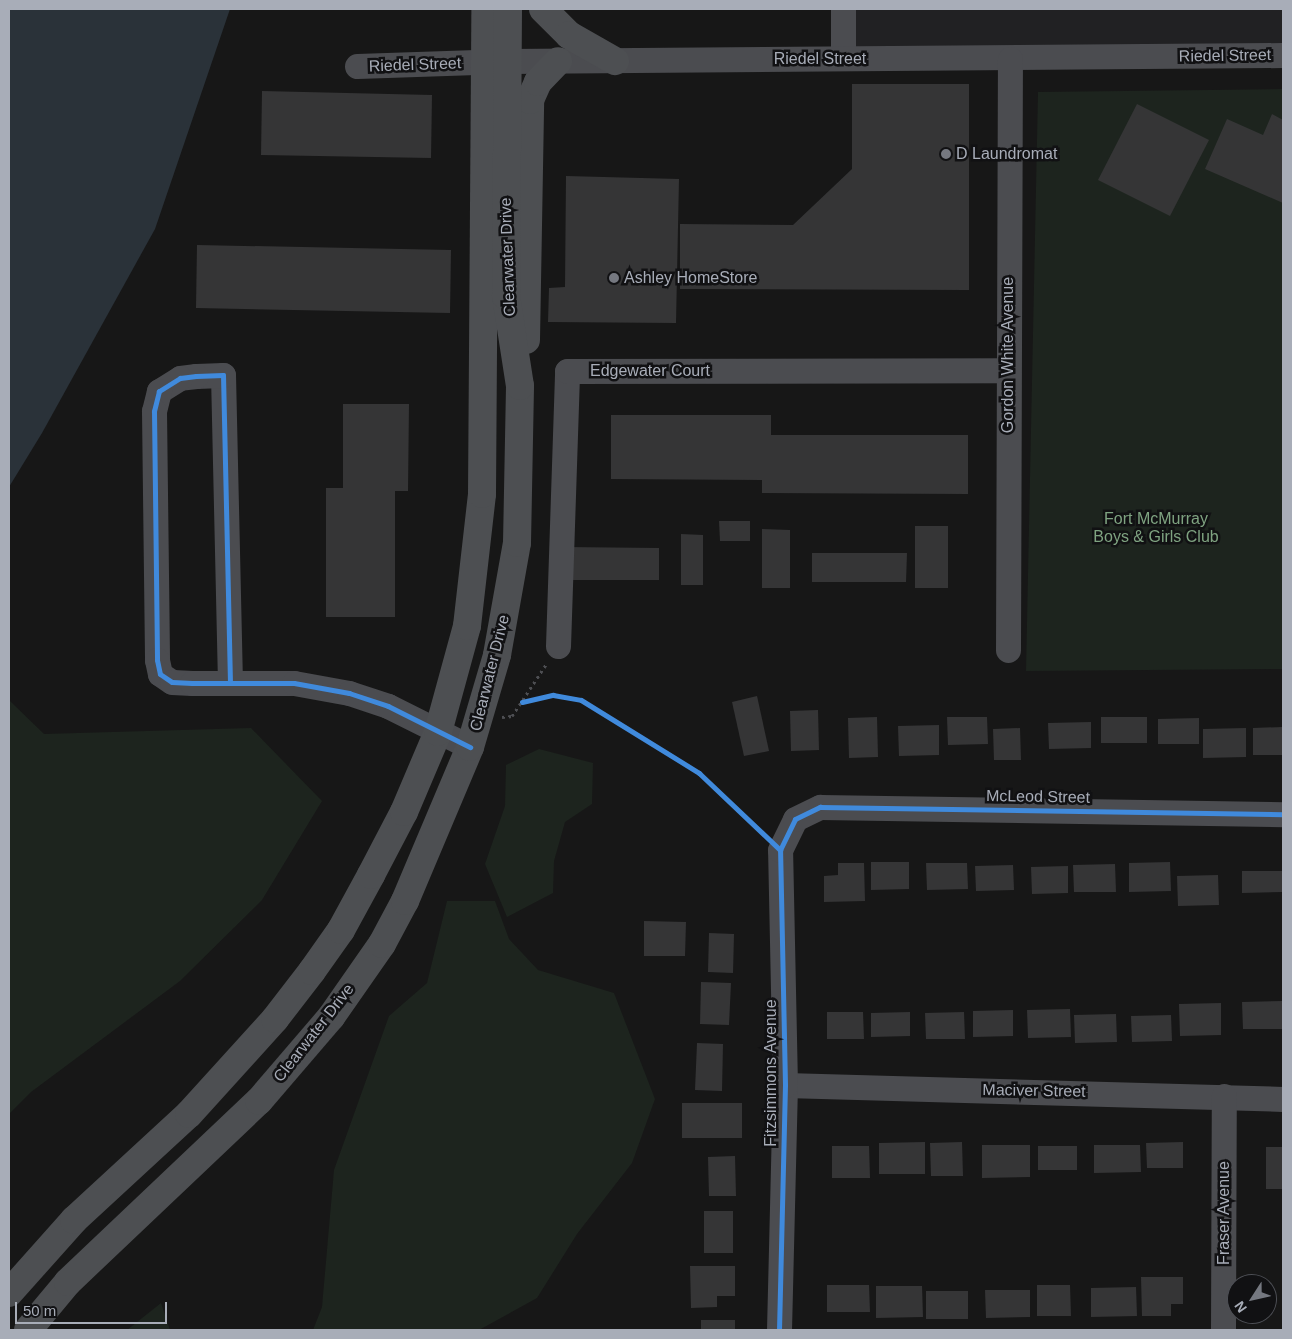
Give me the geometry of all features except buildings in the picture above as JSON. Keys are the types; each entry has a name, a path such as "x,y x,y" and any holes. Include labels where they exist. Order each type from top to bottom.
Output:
{"main road":[{"name":"Clearwater Drive","path":"28,1330 68,1282 259,1101 331,1017 382,944 405,901 470,747 497,655 517,543 520,386 506,296 495,62 485,9"},
{"name":"Clearwater Drive","path":"9,1293 74,1220 195,1108 275,1019 312,971 341,930 383,852 438,732 467,626 482,494 495,62 508,9"},
{"path":"543,9 569,35 615,61"},
{"path":"520,386 526,340 530,100 538,82 558,61"}],"street":[{"path":"843,9 843,58"},
{"name":"Riedel Street","path":"357,66 558,61 843,58 1010,59 1283,55"},
{"name":"Gordon White Avenue","path":"1008,650 1010,59"},
{"name":"Edgewater Court","path":"558,646 567,371 1008,370"},
{"path":"230,683 223,375 180,378 159,392 154,411 157,660 160,674 172,682 230,683 294,683 349,693 388,706 470,747"},
{"name":"McLeod Street","path":"795,820 820,806 1283,814"},
{"name":"Fitzsimmons Avenue","path":"779,1330 786,1085 780,850 795,820"},
{"name":"Maciver Street","path":"786,1085 1283,1099"},
{"name":"Fraser Avenue","path":"1223,1330 1224,1096"}],"path":[{"path":"499,716 512,716 558,646"},
{"path":"522,702 529,700"}],"shaded area":[{"path":"9,9 230,9 155,229 42,433 9,487"},
{"path":"843,9 1283,9 1283,54 843,58"}],"green space":[{"name":"Fort McMurray Boys & Girls Club","path":"1283,89 1283,669 1026,671 1038,92"},
{"path":"9,700 44,734 251,728 322,801 262,900 180,981 31,1092 9,1114"},
{"path":"539,749 593,763 592,804 565,822 554,861 553,893 507,917 485,864 505,806 506,765"},
{"path":"447,901 495,901 509,939 538,970 614,993 655,1099 632,1163 577,1234 537,1298 479,1330 313,1330 322,1307 334,1170 389,1016 427,983"},
{"path":"161,1303 170,1330 127,1330"}],"cycle path":[{"path":"230,683 223,375 180,378 159,391 154,411 157,660 160,674 172,682 192,683 294,683 349,693 388,706 470,747"},
{"path":"522,702 553,695 581,700 699,773 780,850"},
{"path":"779,1330 785,1085 780,850 795,819 820,807 1283,814"}],"place":[{"name":"D Laundromat","path":"946,154"},
{"name":"Ashley HomeStore","path":"614,278"}]}
